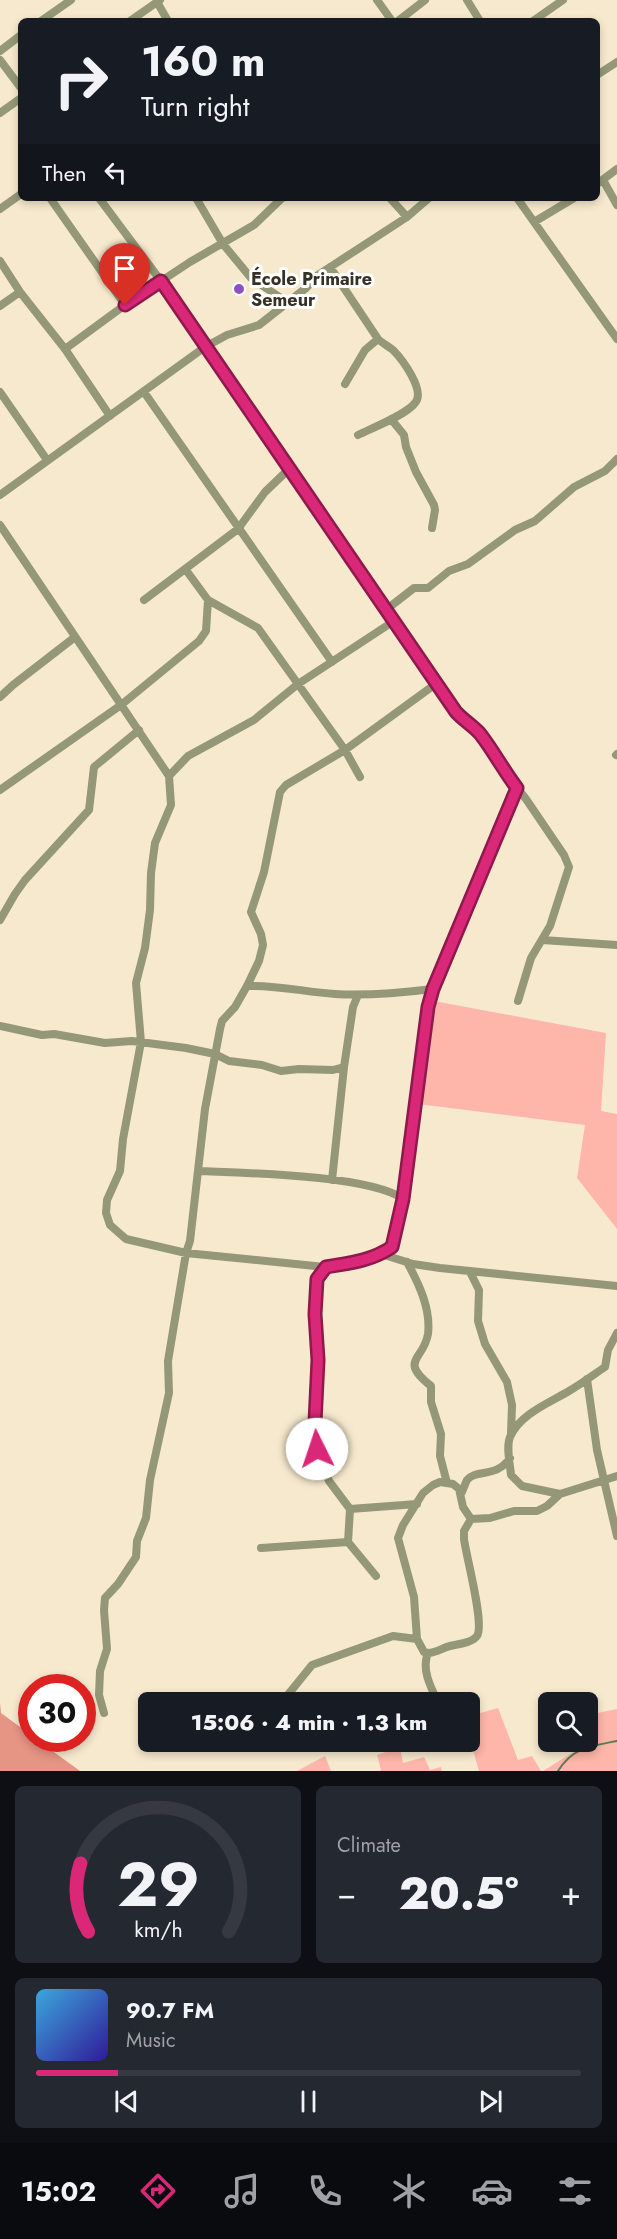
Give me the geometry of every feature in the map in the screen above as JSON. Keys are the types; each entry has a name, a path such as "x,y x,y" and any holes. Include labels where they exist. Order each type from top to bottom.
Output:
{"street":[{"path":"45,18 71,0"},
{"path":"377,0 390,18"},
{"path":"402,18 425,0"},
{"path":"467,0 478,18"},
{"path":"537,18 563,0"},
{"path":"134,18 159,1 167,18"},
{"path":"0,51 18,37"},
{"path":"0,60 18,84"},
{"path":"600,74 616,66"},
{"path":"0,113 18,100"},
{"path":"617,169 600,182 617,205"},
{"path":"0,209 18,196"},
{"path":"52,201 125,305"},
{"path":"101,201 161,281 456,712 480,733 564,855 569,867 561,896 542,940 531,958 518,1000"},
{"path":"198,201 223,244 251,278 287,302"},
{"path":"65,350 161,281 254,225 279,201"},
{"path":"393,201 408,217"},
{"path":"0,495 205,347 227,335 259,325 306,288 318,275 408,217 426,201"},
{"path":"520,201 617,339"},
{"path":"534,222 569,201"},
{"path":"0,261 110,416"},
{"path":"330,267 378,339 393,350 405,364 417,392 415,404 358,435"},
{"path":"0,306 20,292"},
{"path":"345,384 365,350 378,339"},
{"path":"0,392 47,460"},
{"path":"144,392 332,662"},
{"path":"391,419 404,435 416,472 434,505 432,528"},
{"path":"387,609 414,588 428,588 449,571 468,564 515,531 535,521 574,487 605,471 617,459"},
{"path":"144,600 238,529 265,492 290,468"},
{"path":"0,525 169,776 171,805 155,843 145,948 136,983 141,1042 123,1139 120,1171 106,1200 106,1213 110,1226 126,1239 186,1253 326,1267 362,1262 392,1247 403,1199 422,1039 433,989 517,788"},
{"path":"186,570 208,600 258,628 345,750 360,777"},
{"path":"0,790 121,705 200,641 206,631 208,600"},
{"path":"169,776 188,756 254,720 298,684 394,621"},
{"path":"0,697 75,637"},
{"path":"104,1713 99,1695 100,1671 107,1649 105,1598 118,1584 136,1557 137,1542 146,1518 150,1480 169,1393 168,1361 190,1241 200,1171 205,1109 215,1054 222,1021 235,1007 247,986 259,961 263,945 261,934 251,912 264,872 280,792 286,785 345,750 437,683"},
{"path":"0,920 25,880 88,810 94,767 140,730"},
{"path":"542,940 617,945"},
{"path":"247,986 271,986 358,995 433,989"},
{"path":"332,1180 344,1067 353,1007 358,995"},
{"path":"0,1026 42,1035 54,1034 105,1043 141,1042 215,1054 229,1061 262,1065 281,1071 333,1070 344,1067"},
{"path":"200,1171 332,1180 384,1190 403,1199"},
{"path":"381,1254 407,1263 470,1272 617,1286"},
{"path":"407,1263 425,1302 428,1336 416,1358 415,1367 419,1377 431,1386 431,1402 441,1434 440,1456 447,1483"},
{"path":"326,1267 317,1279 315,1314 318,1360 315,1422 317,1449 329,1481 350,1509 348,1542 376,1576"},
{"path":"470,1272 478,1290 478,1321 485,1344 507,1382 512,1405 509,1442 511,1475 522,1486 560,1494"},
{"path":"511,1435 529,1415 541,1406 605,1367 608,1350 617,1333"},
{"path":"587,1379 597,1450 617,1536"},
{"path":"461,1494 468,1480 475,1475 490,1473 504,1467 510,1458"},
{"path":"471,1519 490,1518 514,1511 537,1511 547,1506 560,1494 617,1476"},
{"path":"447,1483 459,1489 463,1507 471,1519 464,1531 464,1539 476,1600 479,1629 477,1635 474,1640 447,1647 435,1653 424,1652 417,1639 414,1597 398,1538 403,1525 423,1494 433,1485 447,1483"},
{"path":"350,1509 417,1504"},
{"path":"261,1548 348,1542"},
{"path":"292,1692 312,1665 393,1636 417,1639"},
{"path":"428,1653 426,1657 428,1677 434,1692"}],"shaded area":[{"path":"434,1001 606,1033 601,1111 617,1114 617,1229 577,1178 585,1125 418,1104"},
{"path":"0,1703 1,1713 18,1725 18,1752 54,1752 80,1771 0,1771"},
{"path":"498,1708 518,1760 532,1756 541,1771 479,1771 474,1752 480,1752 480,1713"},
{"path":"617,1709 617,1771 543,1771 573,1752 598,1752 598,1713"},
{"path":"386,1752 401,1752 403,1763 424,1757 430,1770 441,1767 442,1771 379,1771 381,1770 377,1755"},
{"path":"325,1756 331,1771 297,1771"}],"waterway":[{"path":"558,1771 576,1752 591,1746 617,1741"}],"place":[{"name":"École Primaire Semeur","path":"239,289"}],"route":[{"path":"125,305 161,281 456,712 480,733 517,788 433,989 428,1007 422,1039 403,1199 392,1247 362,1262 326,1267 317,1279 315,1314 318,1360 315,1422 317,1449"}]}
